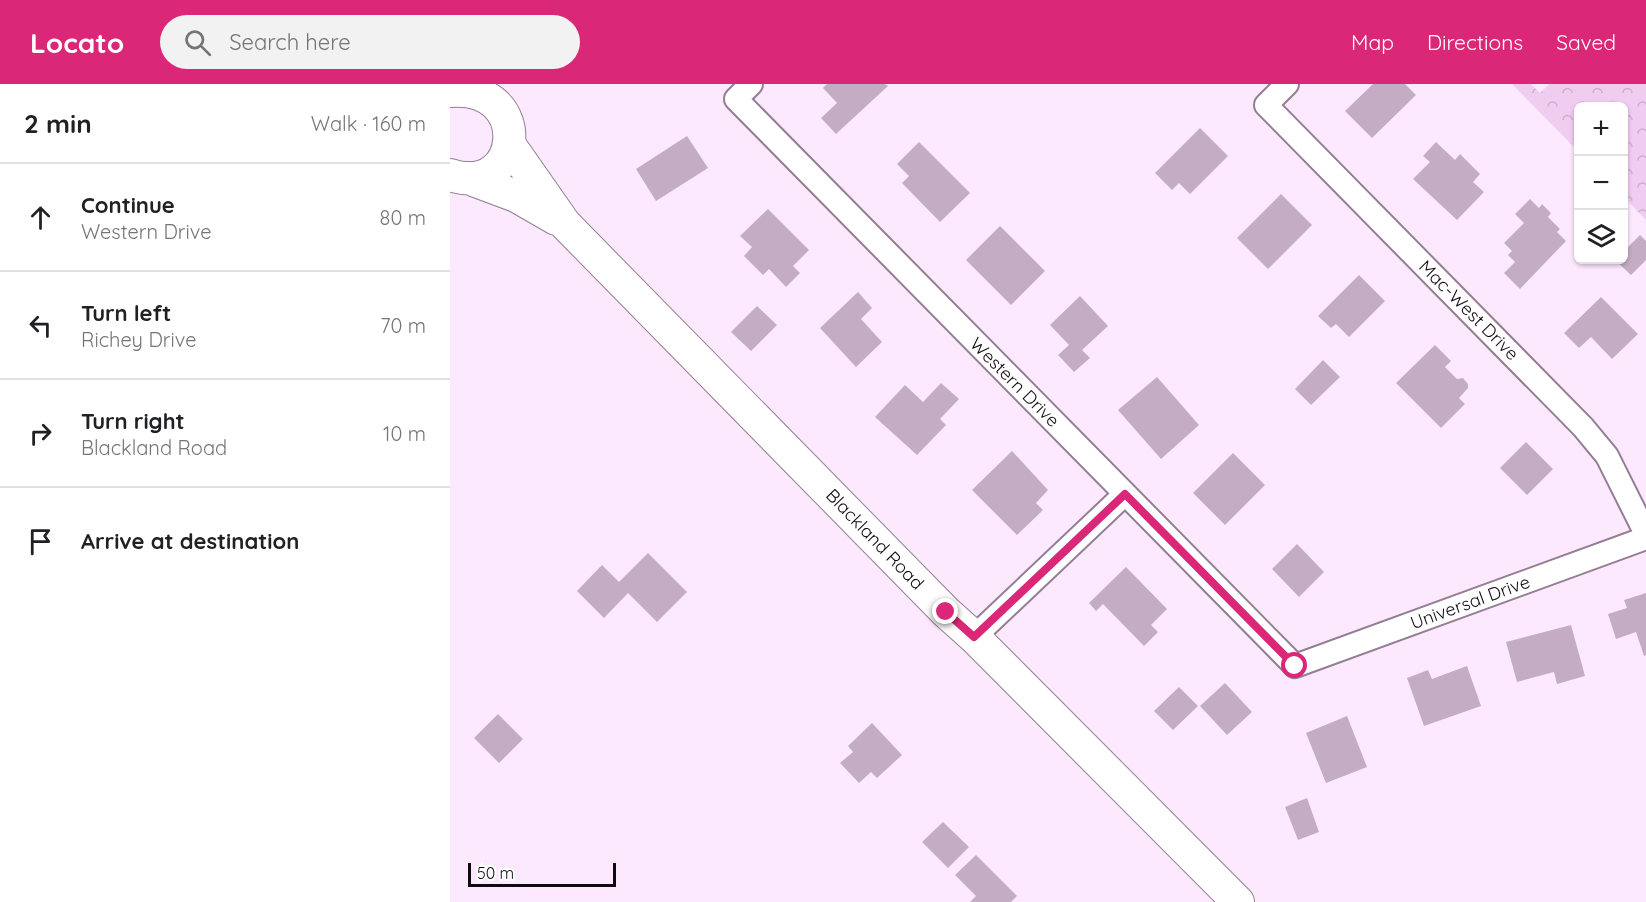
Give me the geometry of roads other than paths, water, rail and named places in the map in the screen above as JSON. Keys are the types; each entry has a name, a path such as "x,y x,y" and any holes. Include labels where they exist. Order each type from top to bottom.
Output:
{"street":[{"path":"459,177 488,172 500,163 507,150 510,84"},
{"name":"Mac-West Drive","path":"1287,84 1266,105 1583,427 1607,456 1646,536"},
{"name":"Blackland Road","path":"466,88 492,97 502,107 507,129 565,224 946,612 974,637 1238,902"},
{"name":"Western Drive","path":"743,91 1125,494 1295,666"},
{"name":"Blackland Road","path":"459,177 516,196 565,224"},
{"path":"974,637 1125,494"},
{"name":"Universal Drive","path":"1295,666 1646,536"}]}
